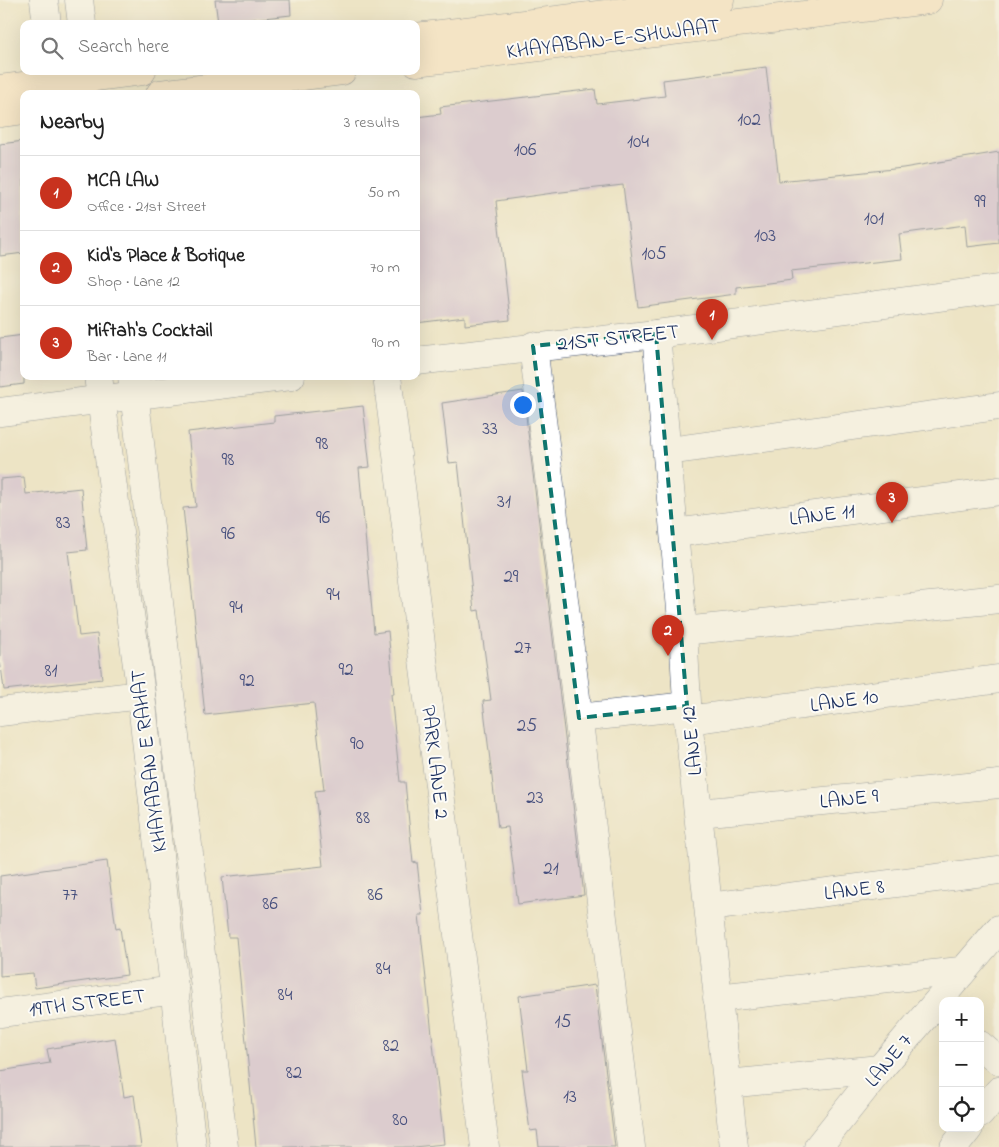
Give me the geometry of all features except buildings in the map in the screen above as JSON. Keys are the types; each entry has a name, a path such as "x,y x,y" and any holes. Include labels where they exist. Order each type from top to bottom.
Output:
{"main road":[{"name":"KHAYABAN-E-SHUJAAT","path":"420,37 720,0"},
{"name":"KHAYABAN-E-SHUJAAT","path":"420,62 928,0"},
{"path":"0,89 54,82 88,81 120,75"},
{"path":"192,90 310,75"},
{"path":"0,113 20,110"}],"street":[{"path":"44,0 46,20"},
{"path":"79,0 82,20"},
{"name":"21ST STREET","path":"420,360 533,346 656,334 999,289"},
{"name":"LANE 12","path":"656,334 668,451 688,713 709,907 716,998 734,1147"},
{"path":"533,346 631,1147"},
{"path":"0,412 99,388 228,380"},
{"name":"PARK LANE 2","path":"388,380 485,1147"},
{"name":"KHAYABAN E RAHAT","path":"134,386 224,1147"},
{"name":"KHAYABAN E RAHAT","path":"99,388 141,695 192,1147"},
{"path":"668,451 999,406"},
{"name":"LANE 11","path":"674,533 999,491"},
{"path":"683,631 999,599"},
{"name":"LANE 10","path":"579,718 688,713 999,679"},
{"path":"0,712 141,695"},
{"name":"LANE 9","path":"699,813 999,784"},
{"name":"LANE 8","path":"709,907 999,870"},
{"name":"LANE 7","path":"818,1147 880,1068 938,1009 960,971 999,929"},
{"path":"716,998 960,971"},
{"name":"19TH STREET","path":"0,1013 174,990"},
{"path":"984,1048 999,1061"},
{"path":"726,1084 880,1068"},
{"path":"984,1109 999,1091"},
{"path":"954,1147 966,1132"}],"highlighted area":[{"path":"656,334 687,706 579,718 533,346"}],"place":[{"name":"MCA LAW","path":"712,340"},
{"name":"Miftah's Cocktail","path":"892,523"},
{"name":"Kid's Place & Botique","path":"668,656"}]}
